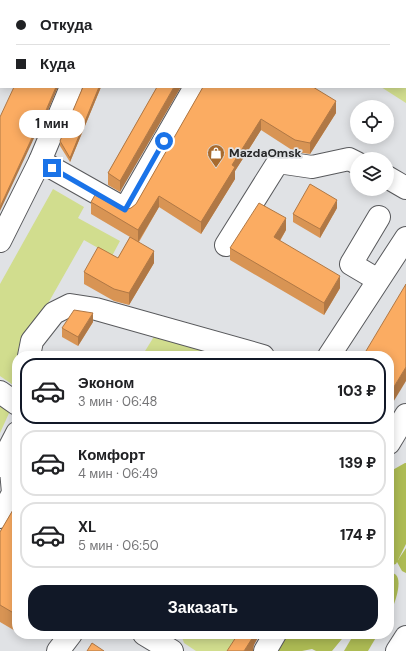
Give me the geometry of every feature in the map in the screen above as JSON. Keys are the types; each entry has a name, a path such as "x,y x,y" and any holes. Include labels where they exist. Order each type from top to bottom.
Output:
{"main road":[{"path":"0,241 40,161 71,88"},
{"path":"40,161 125,210 194,88"},
{"path":"226,246 278,162 312,168 350,160"},
{"path":"394,181 406,188"},
{"path":"378,280 351,264 379,217"},
{"path":"332,351 406,238"},
{"path":"30,351 32,341 54,313 70,305 96,309 233,351"},
{"path":"0,392 12,400"},
{"path":"394,435 406,415"},
{"path":"12,443 3,460 11,470 12,478"},
{"path":"0,517 12,496"},
{"path":"397,651 406,637"},
{"path":"58,651 67,639"},
{"path":"265,651 272,639"}],"green space":[{"path":"383,88 406,88 406,103"},
{"path":"53,189 84,207 78,218 120,241 112,256 84,240 21,351 12,351 12,384 0,376 0,284"},
{"path":"158,330 212,348 213,351 145,351"},
{"path":"0,395 10,411 0,433"},
{"path":"406,463 406,544 398,560 406,548 406,573 402,571 397,562 394,565 394,469"},
{"path":"394,574 398,578 399,584 394,604"},
{"path":"183,639 238,639 232,651 196,651 184,643"},
{"path":"277,639 342,639 332,651 316,651 312,649 302,651 274,651"},
{"path":"351,639 375,639 368,651 344,651"}],"building":[{"path":"14,88 56,88 0,207 0,117"},
{"path":"83,88 99,88 70,158 60,141"},
{"path":"156,88 173,88 120,181 108,173"},
{"path":"202,88 315,88 336,101 310,143 295,140 261,119 232,165 235,167 201,222 159,196 138,230 91,202 95,195 125,210 136,204"},
{"path":"310,184 337,200 320,229 293,214"},
{"path":"259,203 286,218 274,237 340,276 324,303 230,248"},
{"path":"130,237 154,251 129,293 114,289 84,272 98,247 118,258"},
{"path":"406,284 406,367 394,387 394,351 366,351"},
{"path":"74,310 93,313 78,337 62,328"},
{"path":"12,512 12,612 0,605 0,532"},
{"path":"235,639 252,639 244,651 227,651"},
{"path":"92,643 104,651 87,651"}],"place":[{"name":"MazdaOmsk","path":"216,168"}],"route":[{"path":"52,168 125,210 164,141"}]}
